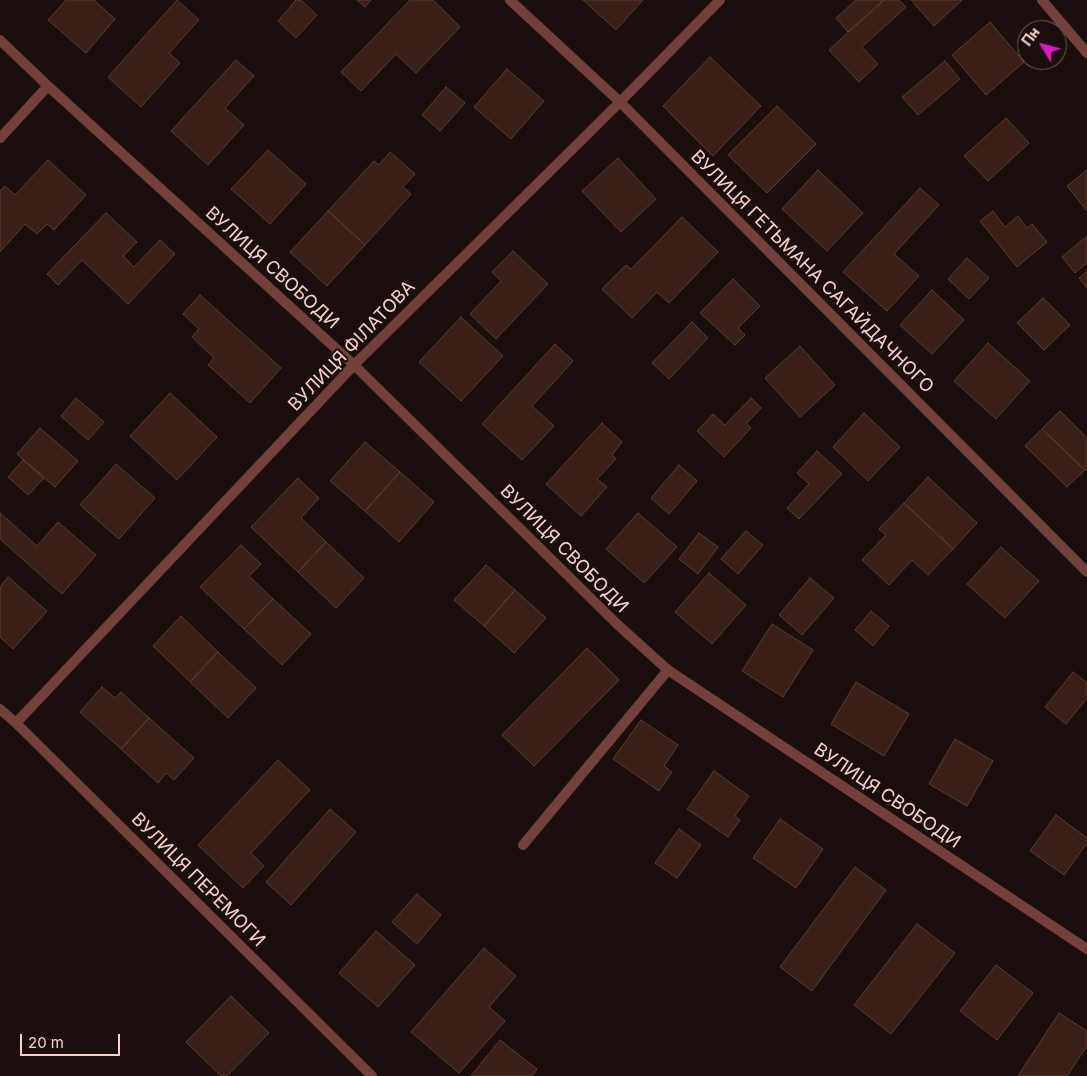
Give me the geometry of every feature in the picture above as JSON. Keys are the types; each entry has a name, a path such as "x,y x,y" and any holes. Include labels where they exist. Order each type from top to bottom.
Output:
{"street":[{"name":"ВУЛИЦЯ ГЕТЬМАНА САГАЙДАЧНОГО","path":"510,0 620,102 1087,572"},
{"name":"ВУЛИЦЯ ФІЛАТОВА","path":"16,724 354,364 620,102 720,0"},
{"path":"1042,0 1087,53"},
{"name":"ВУЛИЦЯ СВОБОДИ","path":"0,40 48,86 354,364 618,626 668,670 1087,949"},
{"path":"0,138 48,86"},
{"path":"523,845 668,670"},
{"name":"ВУЛИЦЯ ПЕРЕМОГИ","path":"0,709 372,1076"}],"building":[{"path":"66,0 95,0 115,19 86,53 48,20"},
{"path":"177,0 199,20 169,53 180,63 141,107 108,77"},
{"path":"296,0 301,0 317,15 296,38 278,21"},
{"path":"357,0 371,0 365,7"},
{"path":"410,0 433,0 460,27 416,73 396,54 361,91 341,72"},
{"path":"583,0 643,0 616,30"},
{"path":"856,0 884,0 848,32 836,18"},
{"path":"884,0 899,0 906,7 862,47 878,64 859,82 829,50"},
{"path":"911,0 962,0 934,26"},
{"path":"990,22 1017,54 1017,68 986,95 952,55"},
{"path":"710,57 761,106 713,156 663,106"},
{"path":"236,60 254,76 225,108 244,125 208,165 171,131"},
{"path":"945,61 960,79 918,115 902,97"},
{"path":"507,69 544,101 511,139 474,107"},
{"path":"446,87 465,103 440,131 422,115"},
{"path":"777,106 816,144 767,193 728,155"},
{"path":"1006,118 1029,143 988,181 964,156"},
{"path":"268,150 306,184 270,224 231,189"},
{"path":"390,152 415,174 403,187 411,194 365,245 328,211 374,161 379,165"},
{"path":"618,158 656,199 621,232 582,191"},
{"path":"48,160 86,195 54,230 47,224 37,234 25,224 0,252 0,191 5,186 15,195"},
{"path":"818,170 863,213 827,251 782,209"},
{"path":"1087,170 1087,211 1067,186"},
{"path":"920,188 939,205 894,254 919,276 887,311 843,272"},
{"path":"328,211 365,245 327,286 290,252"},
{"path":"993,211 1005,227 1018,216 1027,228 1032,224 1047,242 1017,267 980,221"},
{"path":"106,213 137,242 123,256 134,267 160,240 175,254 128,304 82,260 58,285 47,274"},
{"path":"682,217 718,252 669,303 657,292 632,318 602,289 626,265 631,269"},
{"path":"1087,236 1087,263 1075,273 1062,257"},
{"path":"513,251 548,284 496,339 470,314 501,281 492,272"},
{"path":"967,258 989,278 969,299 948,279"},
{"path":"1087,271 1087,288 1079,278"},
{"path":"733,279 760,306 738,328 745,335 735,345 700,313"},
{"path":"932,290 964,320 932,354 900,325"},
{"path":"200,295 281,368 250,403 208,365 214,358 192,337 199,329 183,314"},
{"path":"1043,298 1070,325 1044,350 1017,323"},
{"path":"461,317 503,356 461,401 419,362"},
{"path":"692,322 708,338 669,379 652,363"},
{"path":"988,343 1030,381 996,419 954,381"},
{"path":"555,344 573,361 532,406 554,426 522,460 482,424"},
{"path":"800,346 835,385 800,417 765,378"},
{"path":"170,393 217,437 177,480 130,436"},
{"path":"76,398 104,422 88,440 61,416"},
{"path":"751,398 761,408 746,424 751,428 724,457 697,431 713,414 725,425"},
{"path":"1060,411 1087,438 1087,467 1085,470 1042,429"},
{"path":"864,413 900,447 868,481 833,447"},
{"path":"602,423 622,442 612,455 616,459 597,479 607,487 581,516 546,484"},
{"path":"40,428 78,461 55,487 17,454"},
{"path":"1042,429 1085,470 1067,487 1025,446"},
{"path":"365,442 400,472 365,511 330,481"},
{"path":"817,451 842,474 799,519 787,508 809,484 797,473"},
{"path":"23,460 44,478 28,495 8,477"},
{"path":"116,464 155,498 119,539 80,505"},
{"path":"679,465 697,481 669,514 651,498"},
{"path":"400,472 434,502 399,542 365,511"},
{"path":"928,477 977,523 953,549 904,503"},
{"path":"298,478 319,498 301,518 326,542 298,572 251,527"},
{"path":"904,503 953,549 928,575 912,560 889,585 862,560 886,535 879,529"},
{"path":"0,513 37,546 58,522 96,555 62,594 0,539"},
{"path":"638,513 677,547 644,583 606,549"},
{"path":"746,531 763,545 738,574 721,559"},
{"path":"699,533 718,547 698,574 679,559"},
{"path":"326,542 364,578 336,608 298,572"},
{"path":"241,545 261,564 249,576 273,599 244,629 200,587"},
{"path":"1001,547 1039,581 1005,618 967,584"},
{"path":"486,565 515,590 484,626 454,600"},
{"path":"709,573 746,605 712,644 675,612"},
{"path":"8,577 47,611 13,649 0,637 0,587"},
{"path":"810,578 834,598 802,635 779,615"},
{"path":"515,590 546,618 514,653 484,626"},
{"path":"273,599 311,634 282,665 244,629"},
{"path":"871,611 889,626 873,646 855,630"},
{"path":"181,616 218,652 190,682 153,646"},
{"path":"772,624 813,650 783,697 742,671"},
{"path":"587,648 619,680 534,766 502,735"},
{"path":"218,652 256,688 228,718 190,682"},
{"path":"1073,672 1087,683 1087,698 1066,724 1045,707"},
{"path":"856,682 909,714 884,756 831,724"},
{"path":"102,687 115,698 121,692 149,718 121,749 80,712"},
{"path":"149,718 194,758 174,780 166,773 158,783 121,749"},
{"path":"641,720 678,745 664,766 672,772 659,791 613,759"},
{"path":"955,739 993,761 967,806 929,784"},
{"path":"278,760 310,790 251,853 264,866 243,888 198,845"},
{"path":"714,771 749,796 735,816 740,820 728,837 687,809"},
{"path":"330,809 356,832 291,905 266,882"},
{"path":"1056,815 1087,838 1087,843 1064,875 1030,851"},
{"path":"780,819 823,849 796,888 753,858"},
{"path":"679,829 701,845 677,878 655,863"},
{"path":"855,867 886,890 812,991 780,967"},
{"path":"417,894 441,915 417,944 392,922"},
{"path":"917,924 955,953 891,1034 854,1005"},
{"path":"376,931 415,965 378,1007 339,973"},
{"path":"484,948 516,976 489,1007 505,1021 459,1073 411,1032"},
{"path":"996,965 1033,993 997,1040 960,1011"},
{"path":"231,996 269,1033 227,1076 221,1076 186,1042"},
{"path":"1059,1013 1087,1031 1087,1046 1067,1076 1018,1076"},
{"path":"500,1040 537,1069 532,1076 471,1076"}]}
